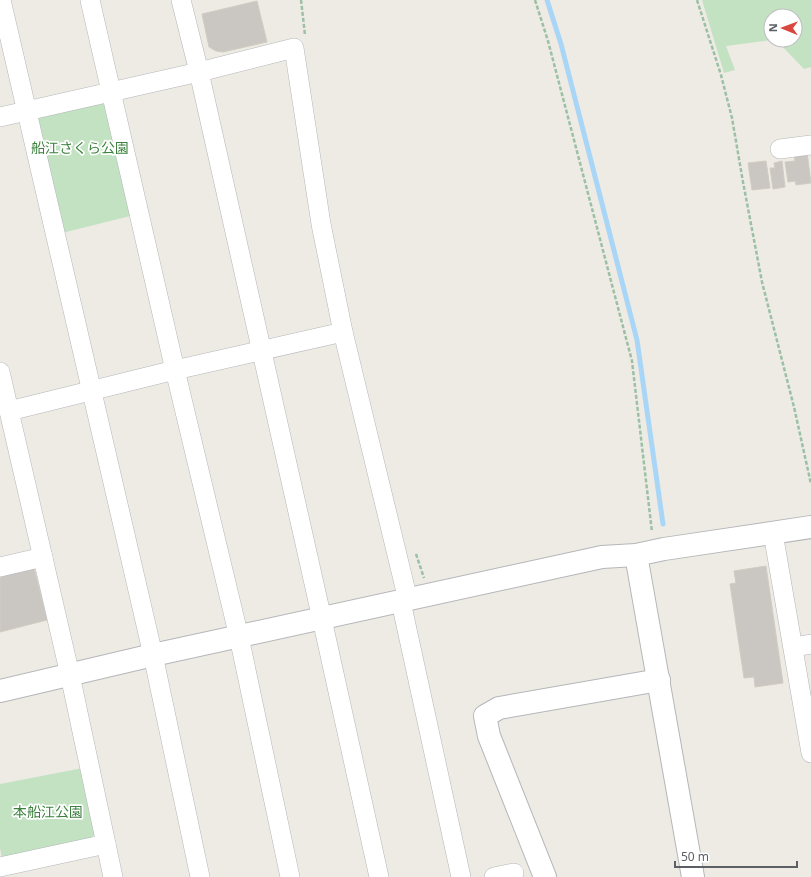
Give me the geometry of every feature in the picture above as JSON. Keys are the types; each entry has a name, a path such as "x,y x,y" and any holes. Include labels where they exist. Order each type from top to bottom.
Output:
{"street":[{"path":"1,0 153,655 200,877"},
{"path":"90,0 175,370 239,637 290,877"},
{"path":"181,0 199,72 262,350 379,877"},
{"path":"0,117 199,72 294,48 321,224 343,332 405,601 461,877"},
{"path":"780,149 811,145"},
{"path":"9,411 175,370 343,332"},
{"path":"0,372 70,675 113,877"},
{"path":"0,691 153,655 602,557 645,553 811,527"},
{"path":"773,533 802,646 811,753"},
{"path":"645,553 659,680 693,877"},
{"path":"0,567 43,557"},
{"path":"545,877 489,736 485,716 499,708 659,680"},
{"path":"0,867 106,844"},
{"path":"494,877 514,873"}],"path":[{"path":"535,0 548,41 632,361 645,553"},
{"path":"697,0 721,75 732,118 762,282 794,407 811,484"}],"green space":[{"path":"702,0 811,0 811,67 804,69 784,48 803,48 803,8 763,8 763,41 726,46 735,70 724,73"},
{"name":"船江さくら公園","path":"102,100 109,103 134,215 62,233 36,121 40,113"},
{"name":"本船江公園","path":"83,768 97,831 88,842 2,858 0,848 0,784"}],"building":[{"path":"257,1 267,42 223,52 216,51 209,47 202,14"},
{"path":"807,152 811,183 796,185 795,181 788,182 785,162 795,161 794,154"},
{"path":"766,161 770,188 752,190 748,163"},
{"path":"782,161 785,187 773,189 770,168 775,168 774,163"},
{"path":"766,566 783,683 755,687 754,677 744,678 730,584 736,583 734,571"},
{"path":"34,568 47,620 0,632 0,576"}],"waterway":[{"path":"547,0 561,44 637,340 663,524"}]}
